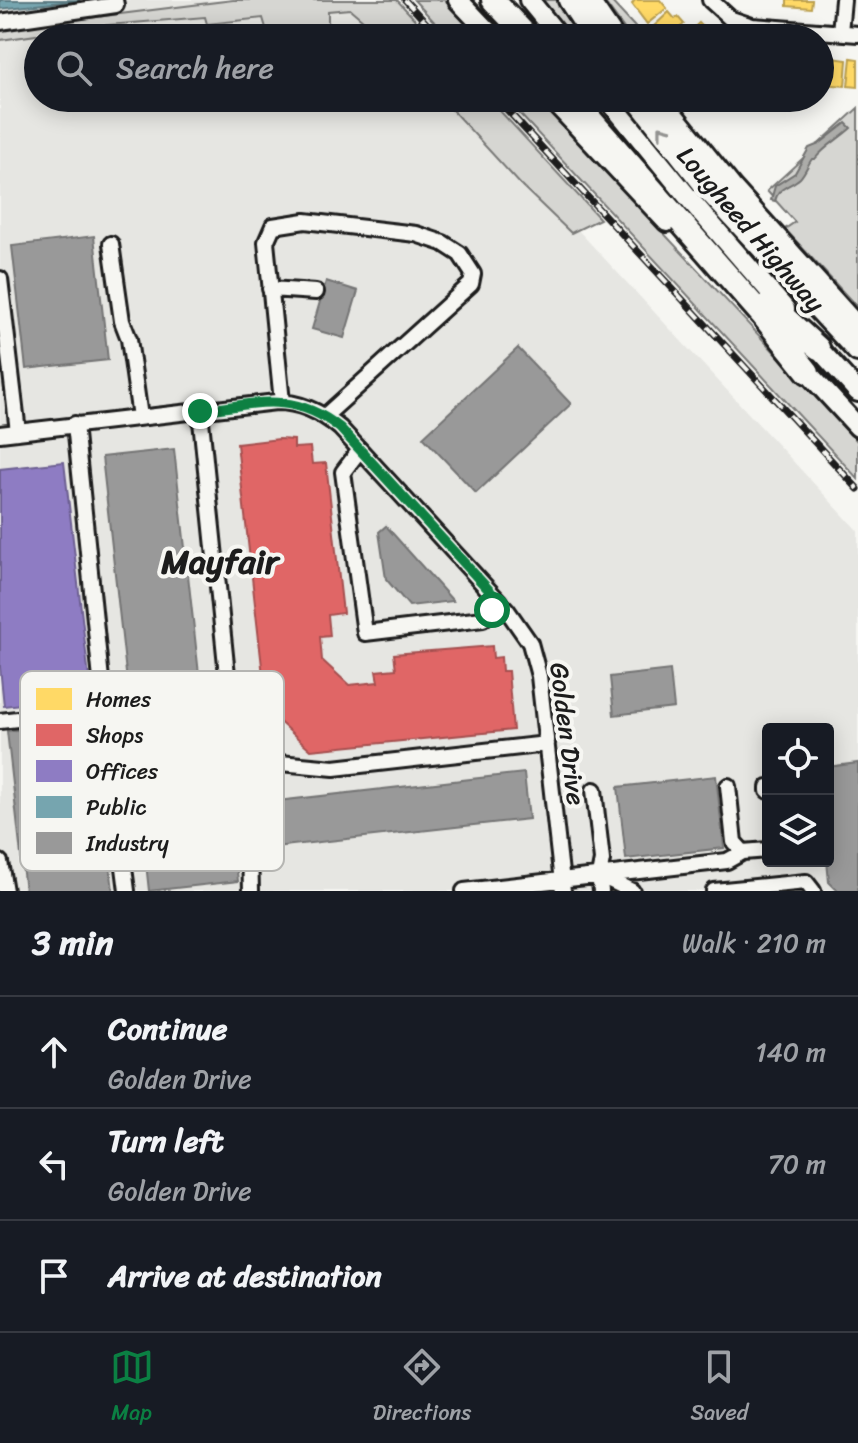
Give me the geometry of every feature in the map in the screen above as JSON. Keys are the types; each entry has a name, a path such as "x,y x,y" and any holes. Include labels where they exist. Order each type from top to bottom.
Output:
{"highway":[{"path":"487,0 507,24"},
{"path":"493,0 516,24"},
{"path":"570,0 586,24"},
{"path":"584,112 763,316 808,372"},
{"path":"596,112 750,284 818,348"},
{"path":"648,112 711,192 858,350"}],"main road":[{"path":"458,0 481,24"},
{"path":"529,0 549,24"},
{"path":"589,0 605,24"},
{"path":"564,112 858,427"},
{"name":"Lougheed Highway","path":"618,112 692,202 858,392"},
{"name":"Lougheed Highway","path":"671,112 739,196 858,327"}],"street":[{"path":"0,22 116,5 115,0"},
{"path":"710,0 731,19 746,24"},
{"path":"840,32 843,0"},
{"path":"834,32 858,34"},
{"path":"282,402 266,242 273,226 305,221 416,234 443,243 460,254 473,274 471,284 325,416"},
{"path":"111,244 140,417"},
{"path":"0,279 18,432"},
{"path":"270,289 316,292"},
{"name":"Golden Drive","path":"0,434 282,402 308,408 340,428 500,602 525,634 534,652 563,885"},
{"path":"200,411 227,671"},
{"path":"75,424 100,671"},
{"path":"359,451 343,472 365,633 483,619 500,602"},
{"path":"0,721 20,719"},
{"path":"284,763 334,768 547,744"},
{"path":"728,786 734,842 743,852"},
{"path":"594,790 602,860 599,875 601,891"},
{"path":"464,891 563,885 599,875 727,861 743,852 762,850"},
{"path":"0,862 5,891"},
{"path":"124,871 127,891"},
{"path":"251,871 251,891"},
{"path":"599,875 632,891"},
{"path":"714,891 806,882 813,891"}],"shaded area":[{"path":"0,0 364,0 386,24 24,24 24,112 468,112 858,531 858,891 0,891"},
{"path":"233,0 397,0 419,24 368,24 350,9 328,11 328,24 265,24 263,18 207,24 205,17 120,24 40,24"},
{"path":"414,0 445,0 468,24 436,24"},
{"path":"541,0 558,0 574,24 560,24"},
{"path":"603,0 610,0 632,24 621,24"},
{"path":"24,26 24,37 0,40 0,29"},
{"path":"858,108 858,308 785,229 795,222 767,191"},
{"path":"454,112 501,112 600,219 571,233 522,186"},
{"path":"518,112 551,112 858,442 858,479"},
{"path":"846,123 851,128 812,159 800,178 782,190 775,201 771,200 775,186 795,173 809,148"}],"building: Homes":[{"path":"635,0 660,0 667,8 647,24 632,4"},
{"path":"787,0 812,0 811,8 787,6"},
{"path":"669,12 684,24 656,24"},
{"path":"834,58 847,60 845,86 834,85"},
{"path":"851,58 858,59 858,87 848,86"}],"building: Shops":[{"path":"294,440 294,448 310,447 312,464 326,463 343,613 328,615 330,636 320,637 322,660 349,685 378,682 376,671 396,669 394,654 492,646 493,658 501,657 502,671 508,671 513,730 311,750 284,726 284,671 263,671 237,444"}],"building: Offices":[{"path":"64,462 88,671 20,671 20,704 4,706 0,667 0,469"}],"building: Public":[{"path":"0,0 80,0 0,9"}],"building: Industry":[{"path":"94,236 108,360 26,369 12,246"},
{"path":"326,281 358,291 344,338 312,329"},
{"path":"518,348 571,404 476,493 423,437"},
{"path":"174,449 199,671 126,671 102,457"},
{"path":"386,526 453,601 409,606 386,579 379,532"},
{"path":"670,670 674,708 614,715 610,677"},
{"path":"20,729 20,847 7,731"},
{"path":"858,763 858,891 838,891 829,882 828,867 834,867 834,766"},
{"path":"524,773 529,819 284,846 284,800"},
{"path":"716,776 724,848 626,859 618,787"},
{"path":"23,871 111,871 113,891 25,891"},
{"path":"147,871 237,871 238,881 149,891"}],"railway":[{"path":"405,0 427,24"},
{"path":"509,112 858,489"}],"district":[{"name":"Mayfair","path":"220,561"}],"route":[{"path":"200,411 282,402 325,416 340,428 500,602 492,610"}]}
